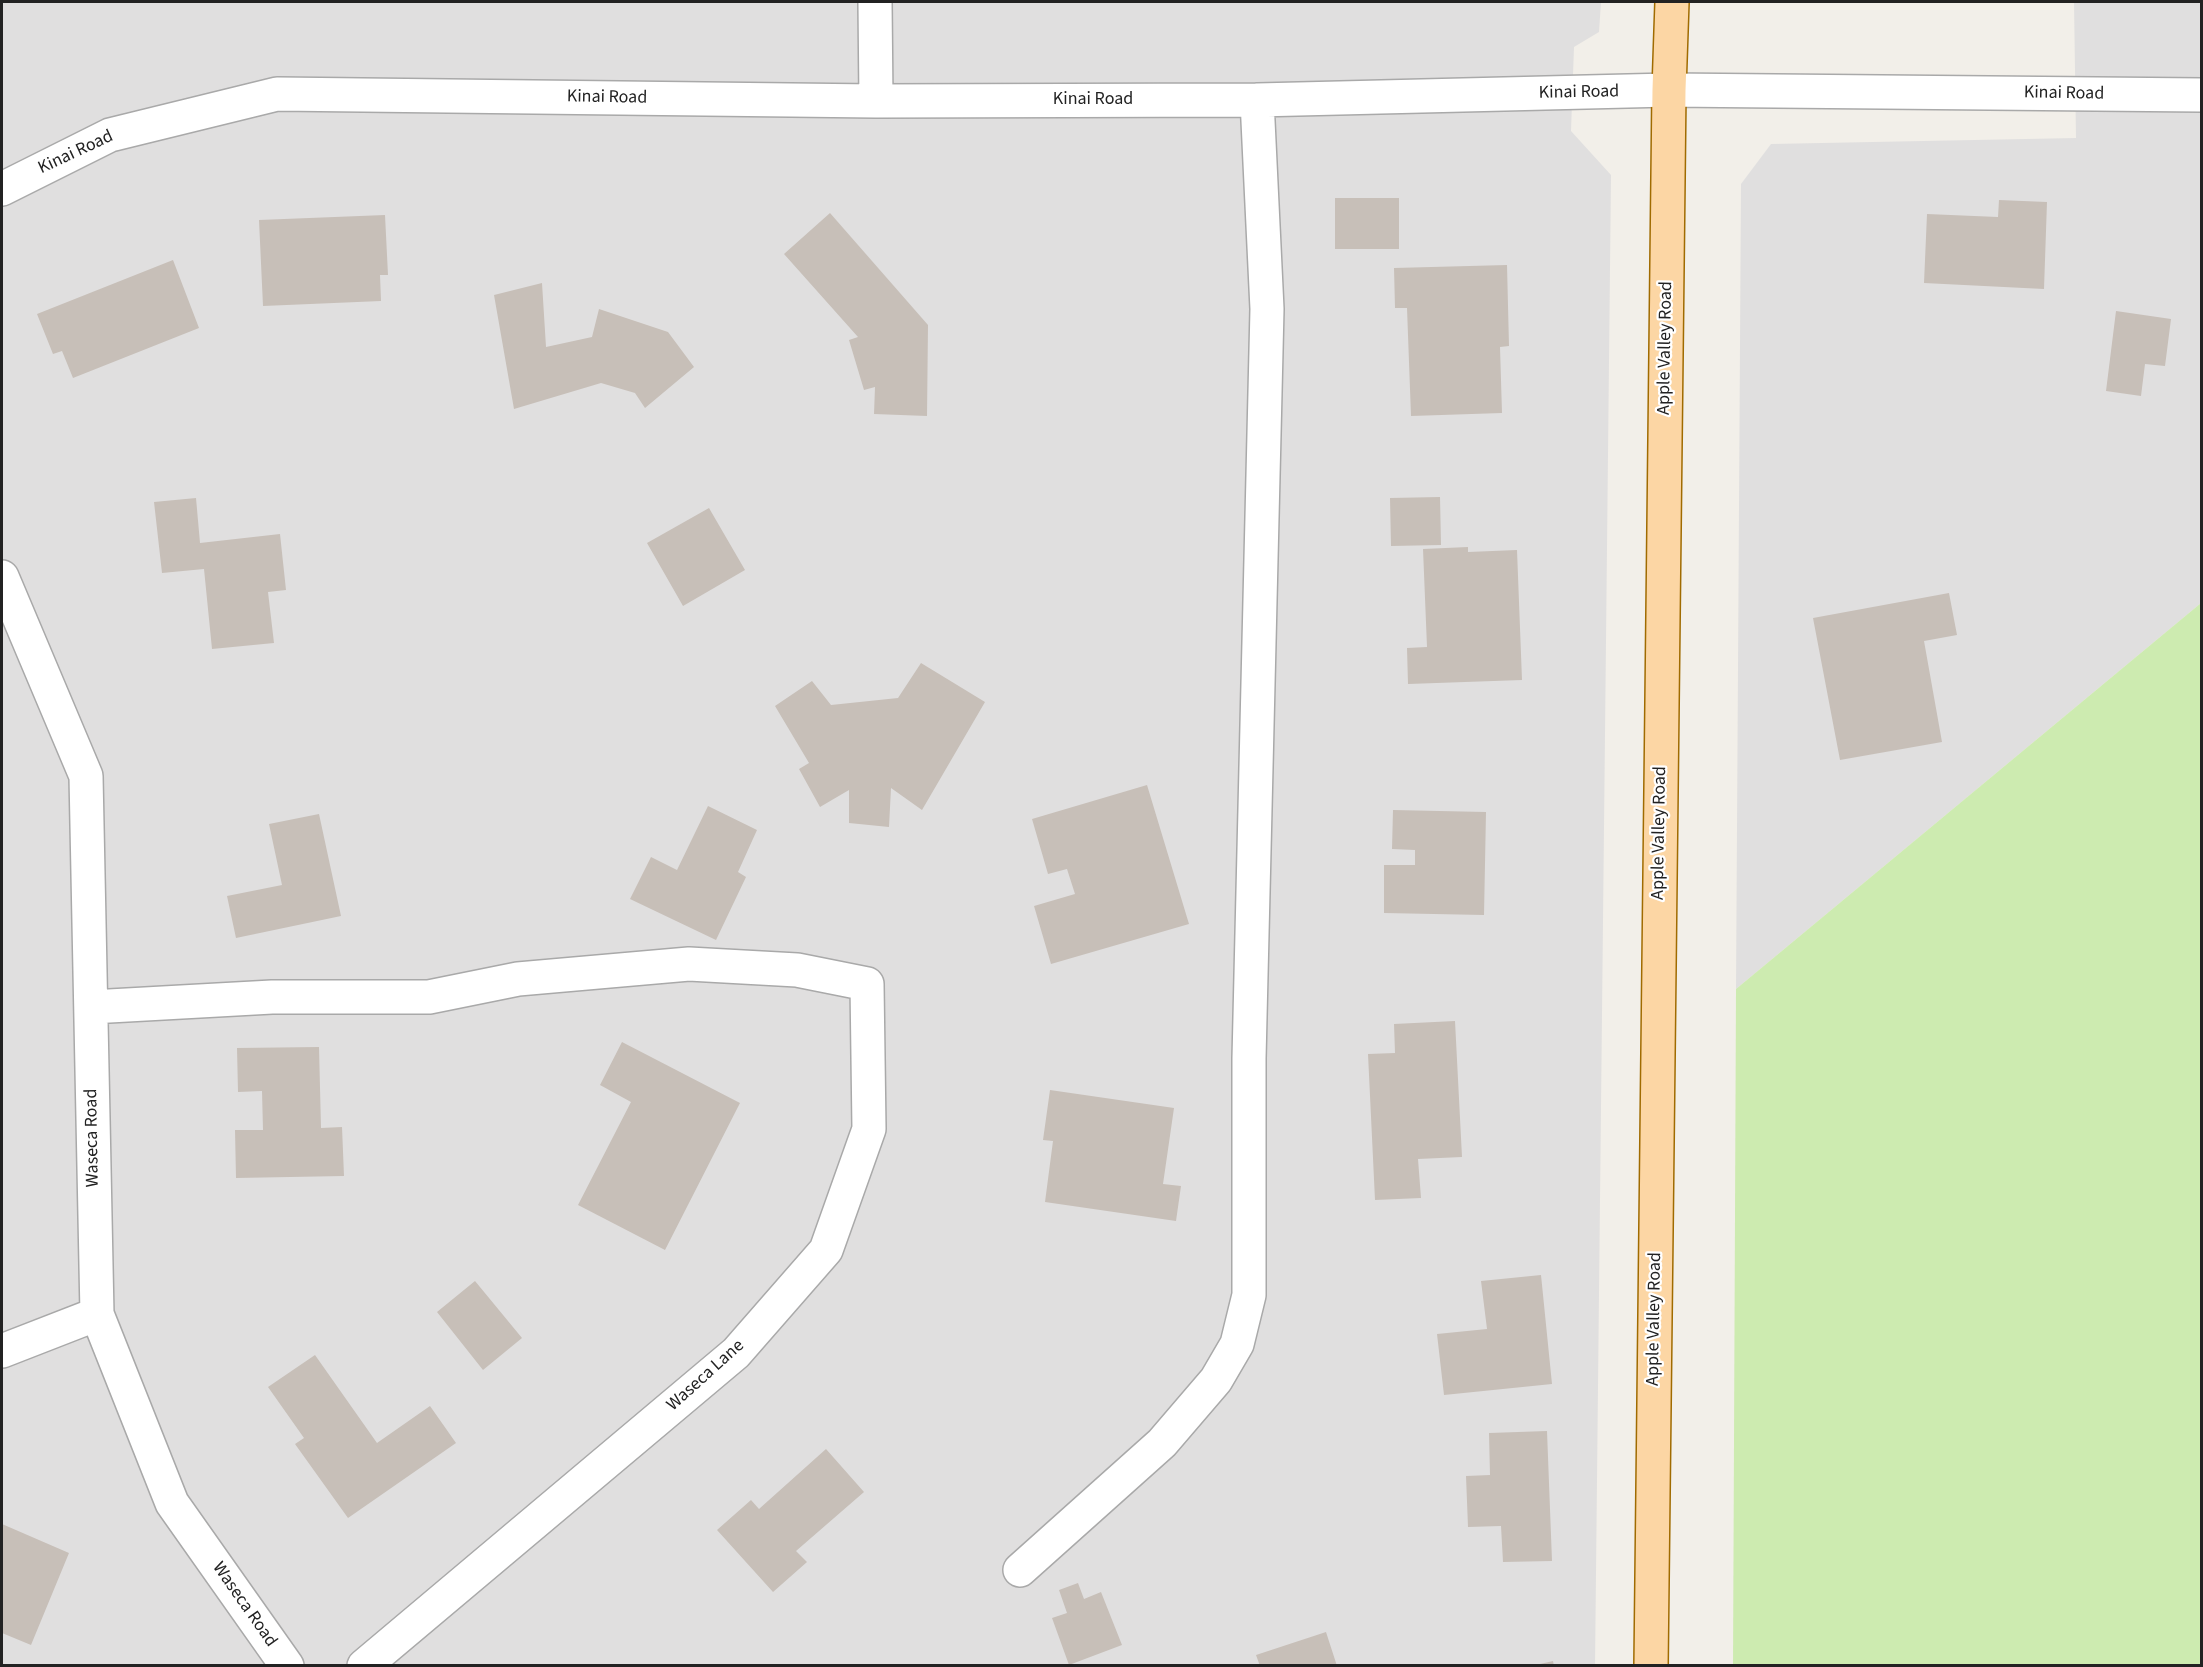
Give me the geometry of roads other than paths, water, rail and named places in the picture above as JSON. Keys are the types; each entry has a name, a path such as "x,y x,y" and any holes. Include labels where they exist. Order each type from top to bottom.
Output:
{"main road":[{"name":"Apple Valley Road","path":"1651,1665 1669,90 1672,2"}],"street":[{"path":"875,2 876,101"},
{"name":"Kinai Road","path":"2,189 110,135 277,94 876,101 1257,100 1669,90 2202,95"},
{"path":"1020,1570 1162,1443 1216,1380 1237,1344 1249,1295 1249,1058 1266,309 1257,100"},
{"name":"Waseca Road","path":"2,577 86,776 98,1314 172,1503 287,1665"},
{"name":"Waseca Lane","path":"90,1007 272,997 429,997 518,979 689,964 797,970 867,984 868,1129 826,1250 736,1353 364,1665"},
{"path":"2,1351 98,1314"}]}
